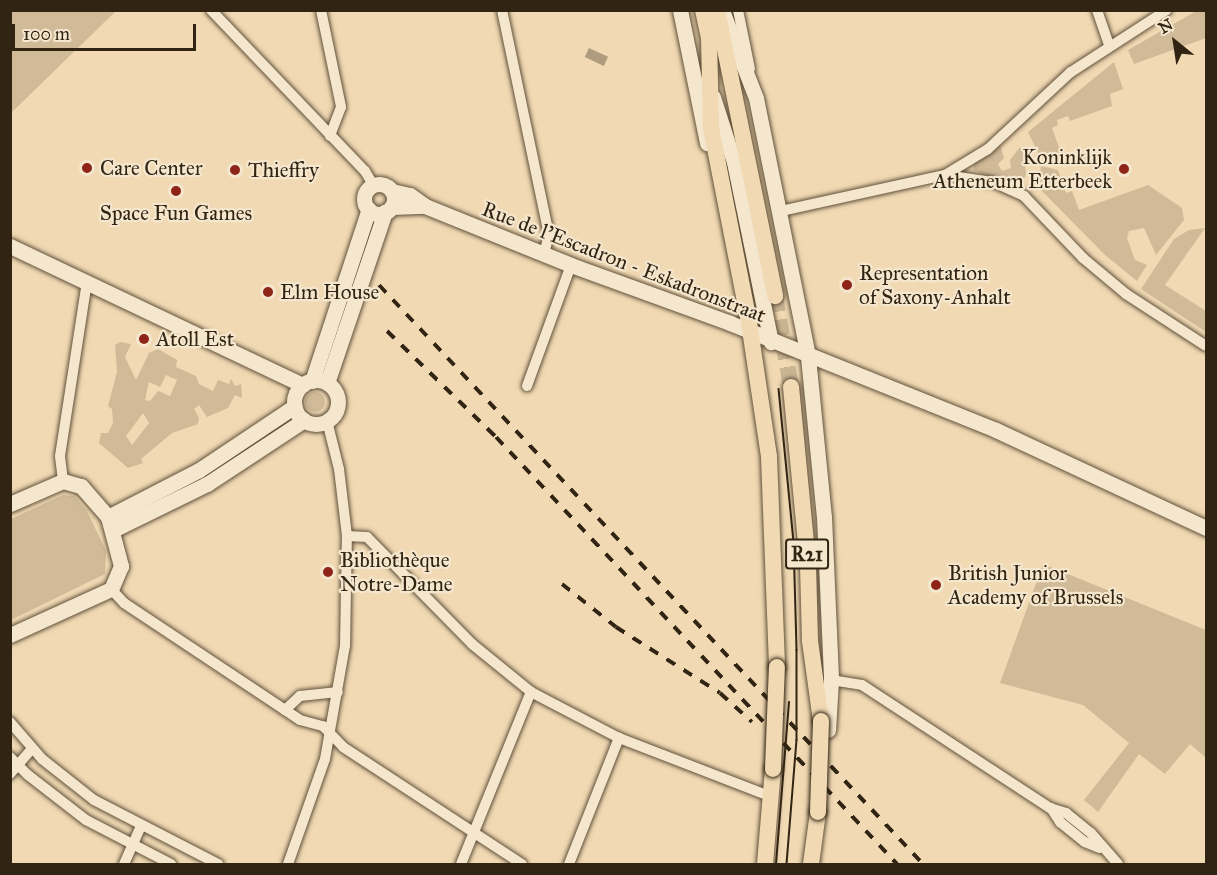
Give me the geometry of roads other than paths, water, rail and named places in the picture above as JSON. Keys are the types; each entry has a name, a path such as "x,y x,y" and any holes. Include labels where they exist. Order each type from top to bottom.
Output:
{"main road":[{"name":"R21","path":"703,10 709,38 711,128 719,180 751,334 769,457 777,667 772,797 765,864"},
{"path":"717,10 775,296"},
{"name":"R21","path":"791,387 807,543 810,640 825,726 812,864"}],"street":[{"path":"211,10 373,185 364,199 369,209 331,320 314,383"},
{"path":"321,10 341,107 330,136"},
{"path":"502,10 549,235 544,254"},
{"path":"680,10 702,123 719,180"},
{"path":"722,10 756,98"},
{"path":"738,10 781,211 808,357 824,517 831,680 825,726"},
{"path":"1097,10 1109,45"},
{"path":"781,211 945,175 968,163 997,141 1053,87 1109,45 1167,10"},
{"path":"711,88 734,162 771,342"},
{"path":"968,163 965,172 971,177"},
{"path":"945,175 993,182 1024,196 1102,275 1137,303 1206,346"},
{"name":"Rue de l'Escadron - Eskadronstraat","path":"373,185 382,184 392,192 410,195 425,206 571,265 998,431 1206,528"},
{"path":"10,246 87,282 314,383 335,391 338,403 327,421 315,424 304,420 295,406 297,392 314,383 343,337 388,210 392,192"},
{"name":"Rue de l'Escadron - Eskadronstraat","path":"369,209 388,210 425,206"},
{"path":"527,387 571,265"},
{"path":"63,482 60,456 87,282"},
{"path":"331,320 343,337"},
{"path":"111,524 199,470 295,406"},
{"path":"111,524 207,484 304,420"},
{"path":"288,864 331,736 345,646 347,536 339,469 327,421"},
{"path":"10,504 63,482 87,490 111,524 121,566 111,589 10,635"},
{"path":"347,536 367,537 472,644 531,692 619,738 772,797"},
{"path":"111,589 124,603 300,720 323,726 331,736 522,864"},
{"path":"831,680 862,685 1050,808 1066,813 1091,833 1100,848 1118,864"},
{"path":"285,710 300,696 338,692"},
{"path":"461,864 531,692"},
{"path":"10,722 32,749 94,800 218,864"},
{"path":"569,864 619,738"},
{"path":"10,774 13,760 32,749"},
{"path":"13,760 72,810 132,845 171,864"},
{"path":"124,864 141,826"}],"tunnel":[{"path":"775,296 791,387"}],"tram line":[{"path":"779,389 794,541 797,650 797,740 787,864"},
{"path":"776,864 789,703"}],"railway":[{"path":"379,285 923,864"},
{"path":"387,331 496,437 897,864"},
{"path":"562,584 616,627 720,693 752,722"}],"place":[{"name":"Care Center","path":"87,168"},
{"name":"Koninklijk Atheneum Etterbeek","path":"1124,169"},
{"name":"Thieffry","path":"235,170"},
{"name":"Space Fun Games","path":"176,191"},
{"name":"Representation of Saxony-Anhalt","path":"847,285"},
{"name":"Elm House","path":"268,292"},
{"name":"Atoll Est","path":"144,339"},
{"name":"Bibliothèque Notre-Dame","path":"328,572"},
{"name":"British Junior Academy of Brussels","path":"936,585"}]}
